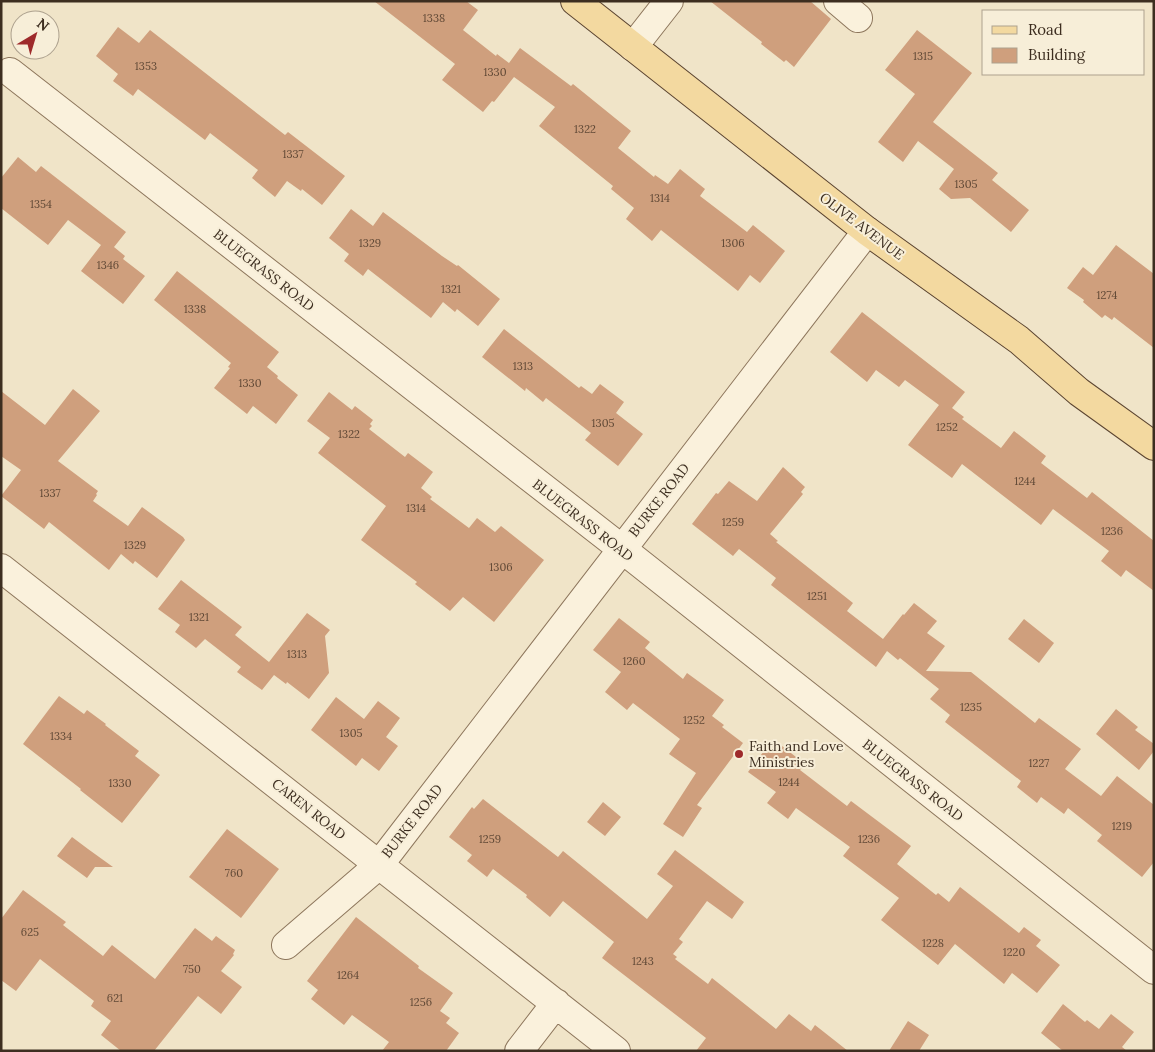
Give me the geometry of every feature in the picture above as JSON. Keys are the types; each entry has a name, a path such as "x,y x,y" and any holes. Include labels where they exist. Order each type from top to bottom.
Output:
{"main road":[{"name":"OLIVE AVENUE","path":"575,1 867,231 1019,340 1079,392 1154,446"}],"street":[{"path":"633,47 669,1"},
{"name":"BLUEGRASS ROAD","path":"10,72 622,549 1154,970"},
{"name":"BURKE ROAD","path":"286,945 379,865 867,231"},
{"name":"CAREN ROAD","path":"1,568 616,1051"},
{"path":"519,1051 556,1003"}],"building":[{"path":"374,1 466,1 478,10 463,30 496,56 497,54 509,63 520,48 571,86 573,84 631,131 618,148 654,177 655,175 668,184 680,169 705,189 700,196 747,232 753,225 785,251 760,283 750,275 738,291 661,230 652,241 626,219 634,208 611,189 613,186 539,126 555,107 514,77 494,102 492,101 483,112 442,80 455,64"},
{"path":"710,1 810,1 831,19 794,67 786,60 784,62 761,44 762,42"},
{"path":"118,27 139,43 150,30 285,135 288,132 345,176 322,205 302,189 301,191 287,181 275,197 252,178 258,170 210,133 205,140 138,89 133,96 113,81 118,74 96,56"},
{"path":"917,30 972,73 933,122 998,173 992,180 1029,210 1011,232 970,198 951,199 939,189 954,169 918,141 903,162 878,142 915,94 885,70"},
{"path":"18,157 36,172 41,166 126,232 114,247 125,256 123,259 145,276 123,304 81,271 101,245 68,220 48,245 1,208 1,178"},
{"path":"351,209 373,226 383,212 442,256 458,265 500,299 478,326 457,309 455,312 443,302 431,318 368,269 363,276 344,261 349,254 329,238"},
{"path":"1116,245 1154,274 1154,348 1114,317 1112,320 1105,315 1102,318 1083,302 1084,300 1067,288 1083,267 1093,275"},
{"path":"177,271 279,352 267,367 298,395 276,424 253,406 247,414 214,388 230,368 228,367 231,363 154,300"},
{"path":"862,312 965,392 952,408 964,417 962,419 1001,448 1014,431 1046,456 1041,463 1087,498 1092,492 1154,541 1154,591 1126,570 1121,577 1101,561 1109,551 1053,509 1041,525 962,464 952,478 908,445 939,405 905,380 899,387 876,370 867,382 830,352"},
{"path":"504,329 579,388 581,386 592,394 600,384 624,402 616,413 643,434 618,466 585,440 591,433 546,398 543,402 526,388 525,391 482,357"},
{"path":"73,389 100,411 58,461 98,491 93,501 128,526 142,507 183,537 185,540 157,578 135,561 133,564 121,554 109,570 49,522 44,529 1,496 21,470 1,456 1,391 45,425"},
{"path":"329,392 352,410 355,406 373,420 370,424 372,426 369,429 405,457 408,453 433,472 421,488 432,497 430,499 469,528 477,518 495,532 501,526 544,560 494,622 463,597 450,611 415,584 417,582 361,540 386,506 318,453 330,438 307,421"},
{"path":"783,467 805,487 801,492 803,494 770,534 778,541 776,542 853,603 847,611 883,639 914,603 937,621 927,633 945,646 926,671 971,672 1035,723 1039,718 1081,749 1065,769 1101,796 1117,776 1154,805 1154,862 1142,877 1097,841 1102,835 1068,808 1064,814 1041,797 1037,803 1017,787 1021,781 945,722 950,715 930,699 939,689 900,658 898,660 887,651 876,667 771,585 776,578 739,549 733,556 692,524 716,493 718,494 729,481 757,501"},
{"path":"181,580 242,627 235,635 269,662 307,613 330,630 325,636 329,673 309,699 287,682 286,684 274,675 262,690 237,672 241,667 205,639 196,648 175,632 180,625 158,609"},
{"path":"619,618 650,642 645,648 683,679 687,673 724,700 712,716 724,725 722,727 743,743 697,805 702,808 683,837 663,824 696,773 669,754 680,739 633,703 627,710 605,692 621,672 593,650"},
{"path":"1024,619 1054,643 1039,663 1008,639"},
{"path":"59,696 84,714 87,710 106,724 139,751 135,756 160,775 122,823 23,744"},
{"path":"336,697 364,719 378,701 400,718 386,737 398,746 379,771 362,758 356,766 311,730"},
{"path":"1116,709 1138,727 1135,730 1154,744 1154,751 1139,770 1096,734"},
{"path":"773,739 805,764 800,770 847,806 851,801 911,846 897,864 936,895 938,893 949,902 960,887 1019,933 1024,927 1041,940 1036,946 1060,965 1037,993 1012,973 1004,984 955,944 938,965 881,920 899,898 843,856 850,847 796,808 788,819 767,803 776,792 748,772"},
{"path":"483,799 558,857 563,851 647,919 673,886 657,874 675,850 744,902 732,919 707,901 679,939 683,942 673,954 677,957 675,959 708,984 712,978 776,1029 789,1014 811,1031 815,1025 848,1051 696,1051 706,1038 602,958 614,942 563,901 550,917 526,897 527,895 493,869 487,877 467,861 472,855 449,837 472,807 474,809"},
{"path":"603,802 621,817 605,836 587,822"},
{"path":"227,829 279,869 241,918 189,877"},
{"path":"72,837 113,867 95,867 87,878 57,856"},
{"path":"23,890 66,922 63,925 103,956 112,945 155,979 195,928 212,941 216,936 235,950 234,955 221,971 242,987 221,1014 198,996 154,1051 121,1051 101,1035 111,1021 91,1006 94,1001 40,959 16,991 1,980 1,919"},
{"path":"356,917 419,966 418,968 453,993 440,1011 450,1018 446,1023 459,1033 446,1051 382,1051 389,1042 352,1015 344,1025 311,999 318,990 307,981"},
{"path":"1063,1004 1085,1022 1087,1020 1099,1029 1111,1014 1134,1032 1122,1047 1127,1051 1063,1051 1041,1033"},
{"path":"908,1021 929,1035 919,1051 889,1051"}],"place":[{"name":"Faith and Love Ministries","path":"739,754"}]}
